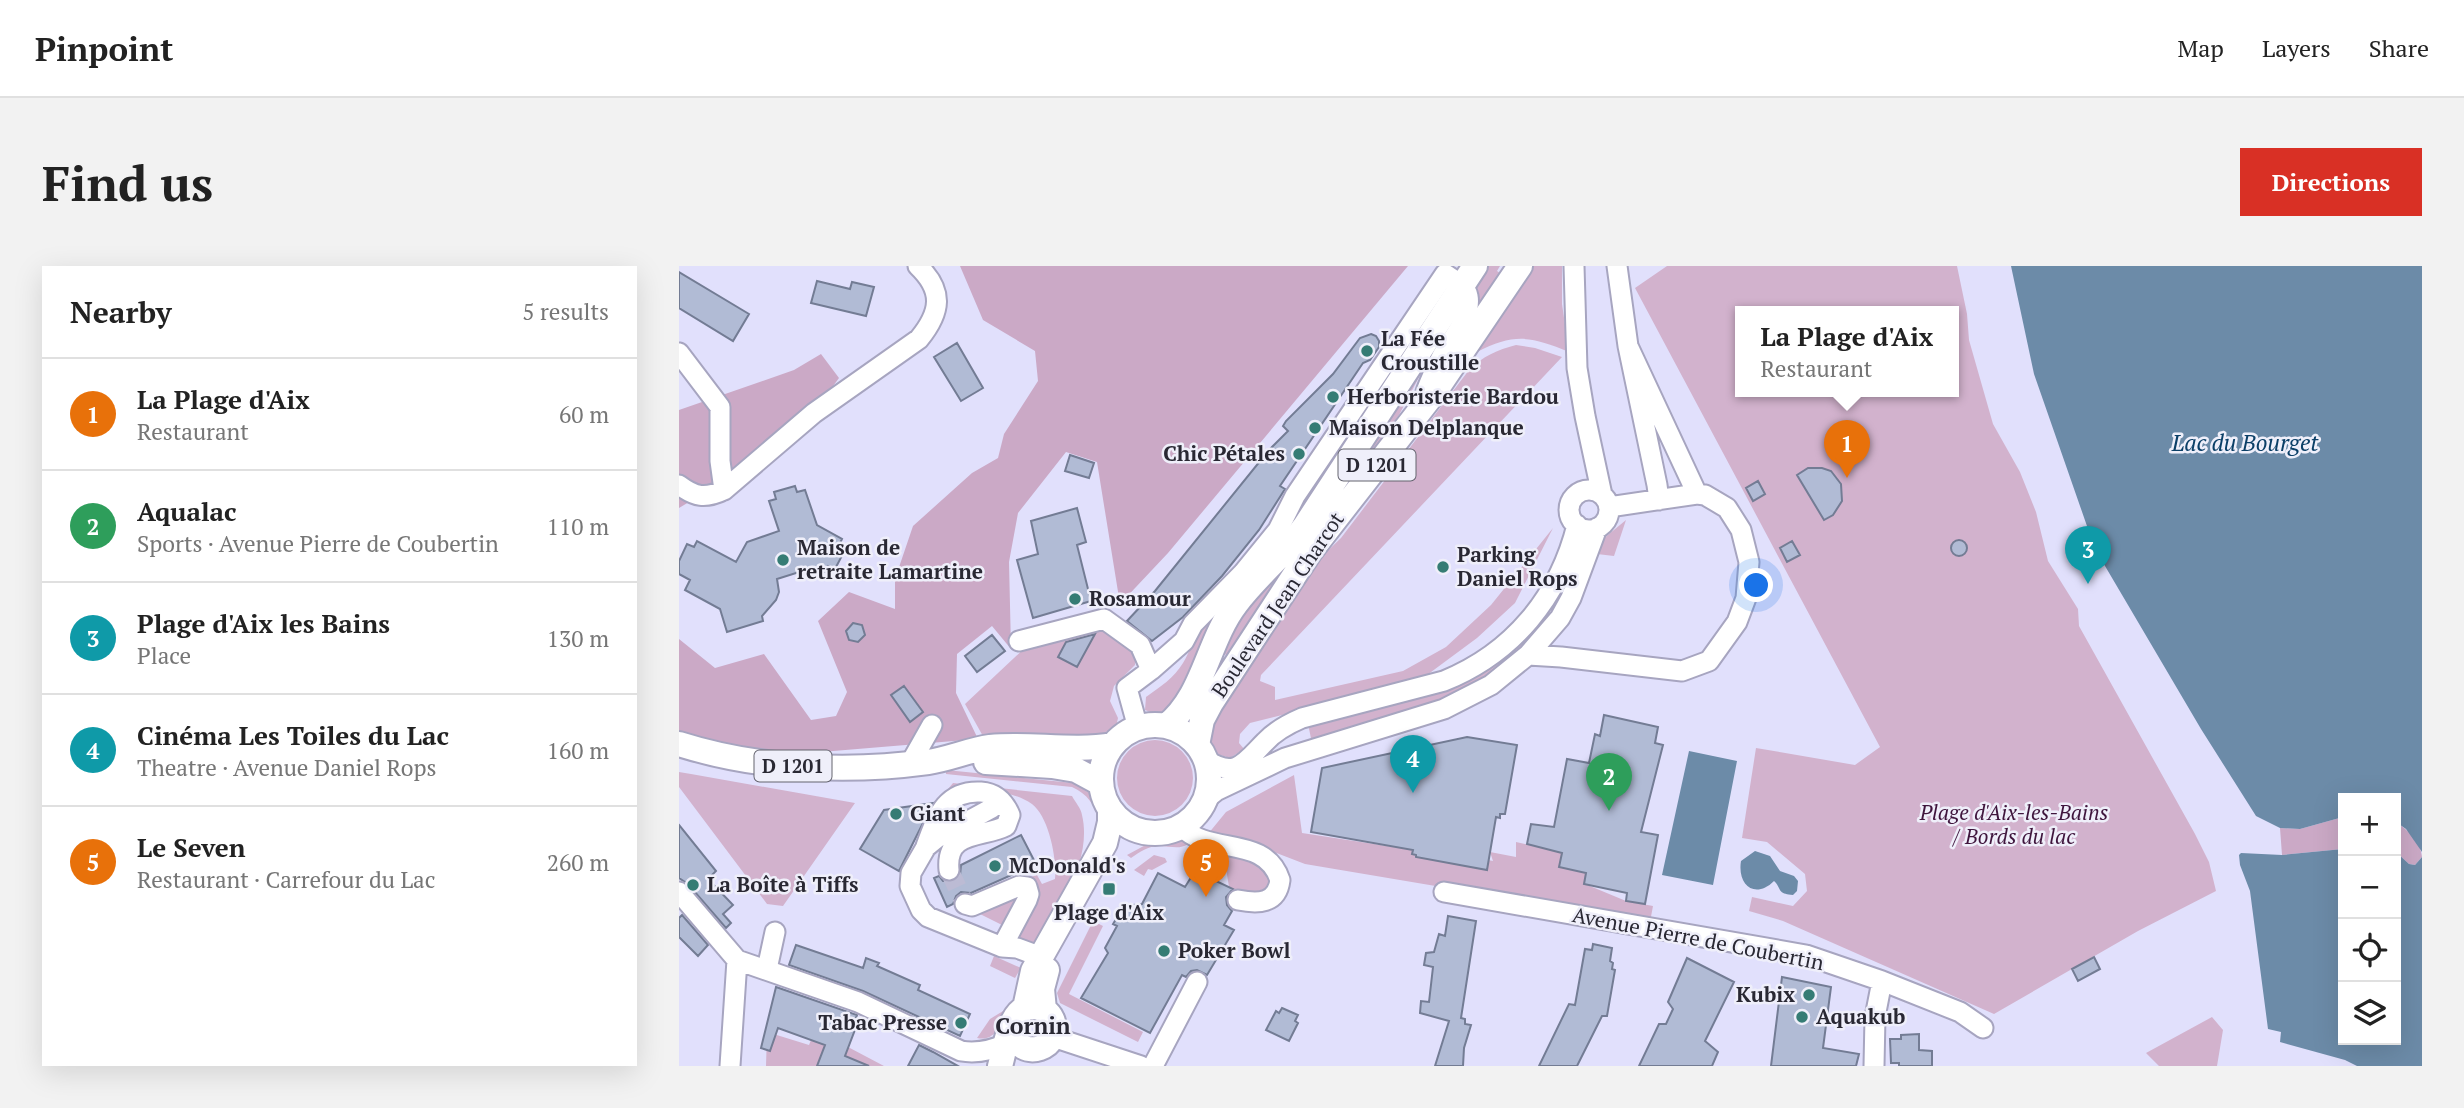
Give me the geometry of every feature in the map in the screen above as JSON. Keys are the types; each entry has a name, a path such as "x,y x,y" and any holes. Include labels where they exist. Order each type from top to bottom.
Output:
{"main road":[{"name":"Boulevard Jean Charcot","path":"1201,753 1202,720 1211,703 1309,553 1420,409 1520,266"},
{"name":"Boulevard Jean Charcot","path":"1166,726 1189,701 1221,627 1235,605 1291,545 1469,276"},
{"path":"1035,1009 1027,989 1038,962 1105,843 1110,811 1100,783 1105,757 1112,745 1138,728 1166,726 1178,730 1201,753 1209,787 1206,799 1200,810 1182,827 1159,834 1147,833 1126,825 1110,811"},
{"name":"D 1201","path":"679,744 723,755 795,766 834,768 941,760 991,747 1082,748 1112,745"},
{"name":"D 1201","path":"941,760 1052,766 1076,770 1100,783"},
{"path":"1035,1009 1043,979 1092,890 1119,852 1147,833"},
{"path":"1035,1009 1049,1014 1054,1025 1053,1037 1044,1047 1011,1051 1014,1017 1035,1009"}],"street":[{"path":"679,485 699,497 712,496 724,490 814,413 919,339 930,326 938,302 935,288 927,274 918,266"},
{"path":"1206,799 1216,791 1285,758 1444,709 1469,697 1490,685 1528,655 1560,618 1571,598 1597,528 1607,520 1606,501 1584,416 1577,368 1574,266"},
{"path":"1617,266 1628,346 1659,500"},
{"path":"1138,728 1127,688 1184,641 1193,624 1243,573 1278,530 1295,496 1445,274 1469,276 1468,305 1461,325 1443,354 1420,409"},
{"path":"1628,346 1701,495"},
{"path":"679,352 720,407 720,461 724,490"},
{"path":"1528,655 1561,656 1682,671 1709,661 1733,630 1746,598 1749,562 1741,530 1727,508 1701,495 1659,500 1606,501 1597,491 1569,492 1570,516 1577,525 1586,529 1597,528"},
{"path":"1201,753 1227,770 1240,767 1282,727 1301,718 1444,681 1495,654 1525,625 1545,600 1571,551 1577,525"},
{"path":"1019,641 1104,619 1140,645 1151,670"},
{"path":"910,764 932,725"},
{"path":"949,862 959,841 975,833 992,833 1006,826 1009,821 1007,808 998,797 990,793 964,792 955,795 945,806 911,873 910,886 924,914 958,931 1002,947 1017,948 1036,955 1038,962"},
{"path":"926,846 992,808"},
{"path":"1182,827 1198,838 1251,850 1271,862 1280,880 1275,895 1261,903 1238,900"},
{"path":"965,904 972,906 1019,887 1027,887 1027,900 1002,947"},
{"path":"679,892 737,960 858,1002 961,1051 1011,1051"},
{"name":"Avenue Pierre de Coubertin","path":"1444,892 1806,955 1960,1012 1983,1028"},
{"path":"767,970 775,932"},
{"path":"730,1066 737,960"},
{"path":"1874,1066 1875,1017 1882,981"},
{"path":"1153,1066 1198,982"},
{"path":"1053,1037 1142,1066"}],"green space":[{"path":"1482,266 1500,266 1497,271 1503,275 1473,317 1472,282"},
{"path":"1533,266 1562,266 1562,304 1569,352 1533,340 1512,339 1477,352 1477,347"},
{"name":"Plage d'Aix-les-Bains / Bords du lac","path":"1667,266 1957,266 1967,314 1969,340 1993,424 2020,472 2036,512 2048,561 2078,609 2079,626 2195,834 2209,862 2216,891 2138,931 1994,1014 1783,921 1749,911 1752,897 1793,906 1807,891 1805,874 1767,842 1742,838 1756,748 1855,765 1880,747 1635,288"},
{"path":"1460,300 1399,415 1360,468 1233,658 1222,653 1230,625"},
{"path":"1516,345 1562,357 1261,675 1260,681 1275,687 1275,700 1403,671 1446,647 1491,605 1553,528 1515,603 1477,638 1427,675 1250,723 1240,734 1239,743 1244,749 1230,758 1220,755 1212,749 1209,735 1213,722 1315,563 1341,538 1469,370 1491,354"},
{"path":"1626,520 1614,556 1597,554 1603,539"},
{"path":"1214,618 1174,701 1158,715 1145,710 1146,697 1175,673 1183,663 1197,633"},
{"path":"1067,632 1110,632 1135,649 1135,665 1114,686 1110,701 1118,718 1116,727 1098,736 984,738 965,704 1029,644"},
{"path":"1529,634 1535,638 1475,690 1312,743 1308,724 1462,683 1511,654"},
{"path":"1155,740 1169,743 1182,751 1190,764 1193,778 1190,792 1182,805 1169,813 1155,816 1141,813 1128,805 1120,792 1117,778 1120,764 1128,751 1141,743"},
{"path":"946,770 1073,783 1091,794 1102,814 1098,821 1090,801 1072,787 946,774"},
{"path":"679,772 855,803 783,906 767,904 679,787"},
{"path":"1294,775 1302,833 1413,850 1416,857 1486,870 1488,860 1493,861 1490,852 1516,857 1516,842 1563,853 1560,867 1587,873 1585,884 1626,901 1653,906 1650,922 1305,864 1248,842 1208,834 1226,812"},
{"path":"953,783 1072,796 1080,810 1084,832 1078,868 1035,951 1014,941 1027,878 1037,875 1042,884 1055,879 1053,850 1043,818 1032,804 1009,794 964,788 944,794"},
{"path":"1178,836 1189,844 1178,847 1155,846 1131,858 1127,855 1153,841"},
{"path":"1229,852 1259,864 1270,880 1267,889 1259,895 1242,893 1229,887 1224,856"},
{"path":"1154,855 1165,858 1167,862 1152,870 1148,869 1144,876 1134,870"},
{"path":"1018,893 1020,900 1004,926 972,910"},
{"path":"1093,921 1103,926 1069,994 1143,1032 1138,1042 1060,1003 1057,993"},
{"path":"994,956 1021,968 1015,978 990,966"},
{"path":"1008,1008 993,1034 977,1038 990,1019"},
{"path":"2212,1017 2223,1030 2217,1066 2159,1066 2146,1053"},
{"path":"767,1032 809,1045 813,1035 848,1047 884,1066 766,1066"}],"shaded area":[{"path":"960,266 1408,266 1168,553 1120,604 1097,462 1066,452 1018,513 1009,562 1011,649 992,626 957,654 956,693 978,739 797,754 714,743 679,735 679,639 715,668 764,654 811,720 836,716 847,692 818,621 849,592 895,609 895,579 913,526 972,473 998,458 1004,434 1038,381 1035,351 983,320"},
{"path":"821,354 839,378 810,417 736,474 679,508 679,410 794,370"},
{"path":"2338,818 2338,849 2282,855 2280,828 2300,829"},
{"path":"2401,826 2416,841 2422,857 2415,865 2409,864 2401,857"}],"water":[{"name":"Lac du Bourget","path":"2011,266 2422,266 2422,852 2401,826 2401,793 2338,793 2338,818 2300,829 2280,828 2256,816 2201,729 2095,549 2034,374"},
{"path":"1689,751 1737,761 1713,885 1662,875"},
{"path":"2338,849 2338,1045 2401,1045 2401,857 2409,864 2415,865 2422,857 2422,1066 2357,1066 2345,1060 2280,1042 2281,1032 2268,1029 2250,891 2239,855 2282,855"},
{"path":"1755,851 1770,856 1780,871 1794,876 1798,881 1797,891 1793,895 1782,892 1774,881 1760,889 1749,887 1745,883 1740,870 1741,861"}],"building":[{"path":"679,272 749,314 733,341 679,308"},
{"path":"817,281 850,289 852,282 874,287 866,316 811,303"},
{"path":"1371,334 1376,336 1379,347 1370,360 1363,363 1280,486 1285,489 1259,530 1222,576 1183,617 1152,641 1127,621 1155,591 1269,450 1288,431 1283,426 1286,421 1333,374 1360,338"},
{"path":"957,343 983,388 961,401 934,357"},
{"path":"1070,455 1094,463 1089,478 1065,471"},
{"path":"1808,468 1831,471 1841,484 1842,501 1833,515 1824,520 1797,475"},
{"path":"1758,481 1765,494 1753,501 1746,488"},
{"name":"Maison de retraite Lamartine","path":"795,486 797,492 805,490 817,525 842,539 839,545 846,548 835,569 828,566 825,572 815,567 777,579 779,592 776,600 762,616 763,621 727,632 720,609 685,590 690,580 679,574 679,561 687,544 694,547 697,541 736,562 747,542 779,531 769,501 776,499 774,492"},
{"path":"1077,508 1086,542 1077,545 1091,601 1033,618 1017,560 1038,554 1031,521"},
{"path":"1959,540 1965,542 1965,554 1959,556 1953,554 1951,548 1953,542"},
{"path":"1792,541 1800,555 1787,562 1780,548"},
{"path":"853,623 862,625 865,635 858,642 849,640 846,631"},
{"path":"1095,634 1077,667 1058,657 1066,642"},
{"path":"992,635 1005,651 977,672 965,656"},
{"path":"904,686 923,712 910,722 891,695"},
{"path":"1604,715 1658,727 1655,743 1663,745 1641,832 1658,835 1645,904 1626,901 1627,893 1584,884 1586,873 1559,867 1562,853 1527,844 1531,824 1554,827 1567,759 1589,763 1595,734 1600,736"},
{"path":"1467,737 1517,745 1505,814 1500,814 1500,818 1496,817 1487,870 1416,857 1412,854 1413,850 1311,832 1322,768"},
{"path":"933,803 899,871 860,849 884,810"},
{"path":"679,825 716,871 708,879 733,905 723,914 731,923 726,928 688,884 679,878"},
{"name":"McDonald's","path":"1021,835 1036,864 971,893 961,892 953,904 947,907 934,878 939,876 943,881 954,881 960,876 961,865"},
{"name":"Poker Bowl","path":"1195,871 1233,889 1226,897 1227,905 1232,911 1224,925 1234,930 1207,975 1197,970 1191,971 1186,977 1182,975 1150,1033 1081,998 1108,953 1105,948 1117,926 1113,924 1124,906 1142,904 1158,873 1185,887"},
{"path":"682,915 708,945 698,956 679,937 679,918"},
{"path":"1448,916 1476,921 1461,1018 1465,1019 1465,1024 1471,1025 1464,1048 1463,1066 1435,1066 1449,1021 1420,1013 1421,1001 1429,1002 1433,967 1424,965 1426,953 1434,952 1439,934 1445,936"},
{"path":"1593,944 1612,948 1610,961 1613,963 1612,969 1615,970 1607,1016 1602,1016 1577,1066 1539,1066 1569,1004 1575,1005 1585,949 1592,950"},
{"path":"796,945 863,968 866,958 879,963 877,966 920,985 918,990 970,1014 960,1036 863,991 789,965"},
{"path":"2094,957 2100,969 2078,981 2072,969"},
{"path":"1687,958 1734,982 1705,1041 1718,1052 1712,1066 1639,1066 1659,1024 1666,1024 1673,1009 1668,1002"},
{"name":"Aquakub","path":"1782,977 1831,987 1823,1048 1859,1054 1856,1066 1771,1066"},
{"path":"776,987 857,1015 853,1026 856,1027 845,1056 869,1066 817,1066 825,1045 778,1028 770,1051 761,1048"},
{"path":"1282,1008 1298,1015 1295,1021 1298,1023 1289,1041 1266,1030 1276,1011 1279,1013"},
{"path":"1919,1034 1919,1050 1932,1051 1932,1066 1899,1066 1899,1063 1891,1063 1890,1039"},
{"path":"919,1045 933,1052 958,1066 908,1066"}],"tunnel":[{"path":"949,870 965,904"}],"place":[{"name":"La Fée Croustille","path":"1367,351"},
{"name":"Herboristerie Bardou","path":"1333,397"},
{"name":"Maison Delplanque","path":"1315,428"},
{"name":"Chic Pétales","path":"1299,454"},
{"name":"La Plage d'Aix","path":"1847,478"},
{"name":"Maison de retraite Lamartine","path":"783,560"},
{"name":"Parking Daniel Rops","path":"1443,567"},
{"name":"Plage d'Aix les Bains","path":"2088,584"},
{"name":"Rosamour","path":"1075,599"},
{"name":"Cinéma Les Toiles du Lac","path":"1413,793"},
{"name":"Aqualac","path":"1609,811"},
{"name":"Giant","path":"896,814"},
{"name":"McDonald's","path":"995,866"},
{"name":"La Boîte à Tiffs","path":"693,885"},
{"name":"Plage d'Aix","path":"1109,889"},
{"name":"Le Seven","path":"1206,897"},
{"name":"Poker Bowl","path":"1164,951"},
{"name":"Kubix","path":"1809,995"},
{"name":"Aquakub","path":"1802,1017"},
{"name":"Tabac Presse","path":"961,1023"}],"district":[{"name":"Cornin","path":"1033,1026"}]}
